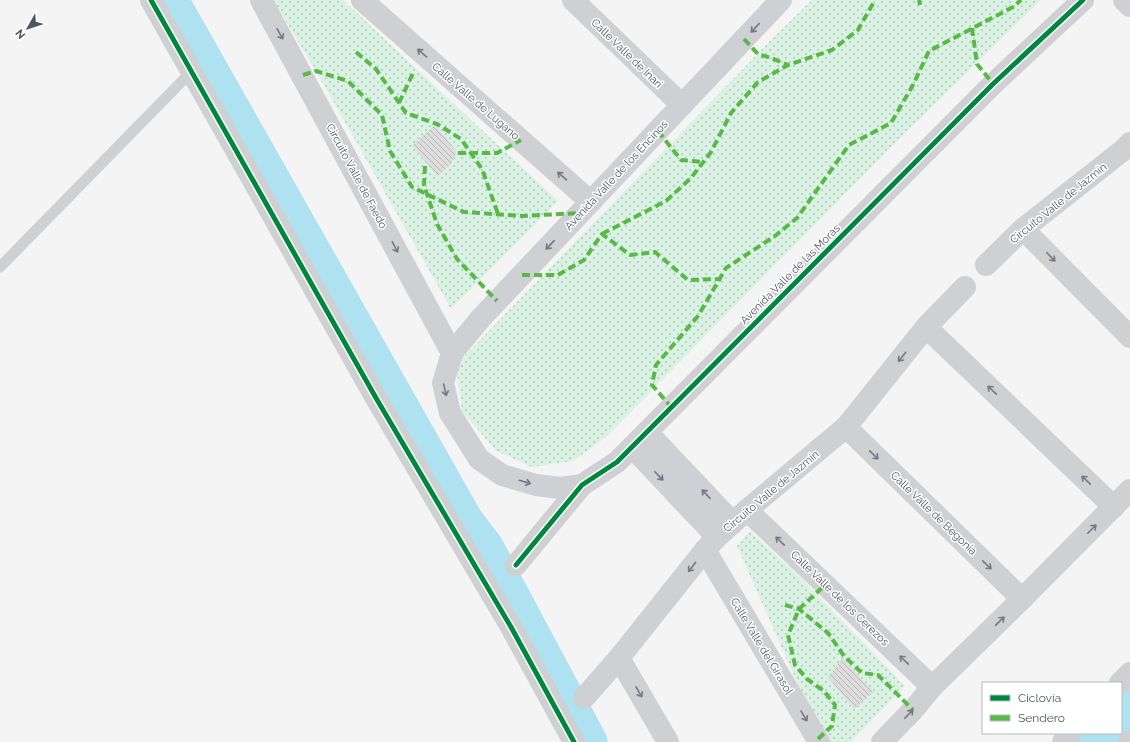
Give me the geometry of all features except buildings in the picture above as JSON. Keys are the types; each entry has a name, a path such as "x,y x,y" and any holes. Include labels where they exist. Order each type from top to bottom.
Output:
{"street":[{"path":"151,0 376,398 511,627 574,742"},
{"name":"Circuito Valle de Faedo","path":"261,0 452,353"},
{"name":"Calle Valle de Lugano","path":"362,0 591,202"},
{"name":"Calle Valle de Inari","path":"573,0 682,105"},
{"name":"Avenida Valle de los Encinos","path":"452,353 481,318 781,0"},
{"name":"Avenida Valle de las Moras","path":"516,565 582,485 617,462 648,432 993,84 1083,0"},
{"path":"1124,0 1130,6"},
{"name":"Circuito Valle de Jazmín","path":"986,265 1023,229 1127,151"},
{"path":"1023,229 1130,337"},
{"name":"Circuito Valle de Jazmín","path":"584,698 726,530 846,427 926,327 965,288"},
{"path":"926,327 1114,507"},
{"name":"Avenida Valle de las Moras","path":"452,353 443,383 450,413 479,459 502,475 536,485 560,488 582,485"},
{"name":"Calle Valle de Begonia","path":"846,427 1022,599"},
{"path":"648,432 726,530"},
{"path":"632,447 726,530"},
{"path":"882,742 914,710 932,687 1130,490"},
{"name":"Calle Valle de los Cerezos","path":"726,530 932,687"},
{"name":"Calle Valle del Girasol","path":"726,530 819,742"},
{"path":"619,658 668,742"},
{"path":"1121,682 1130,673"},
{"path":"1063,742 1071,734"}],"lane":[{"path":"0,266 192,71"}],"green space":[{"path":"273,0 343,0 558,201 451,309 316,71"},
{"path":"812,0 1041,0 899,139 606,437 573,461 532,467 496,451 462,411 456,365 770,41"},
{"path":"750,531 803,580 905,686 851,742 826,742 815,723 737,546"}],"waterway":[{"path":"170,0 465,521 485,547 589,742"},
{"path":"1122,714 1130,706"},
{"path":"1095,742 1102,734"}],"marked path":[{"path":"602,234 666,201 691,178 711,152 731,113 758,82 788,65 832,50 858,30 875,0"},
{"path":"919,0 920,5"},
{"path":"672,408 652,385 656,365 698,316 726,268 775,236 797,218 849,145 891,123 913,85 929,51 1013,7 1021,0"},
{"path":"972,28 977,64 993,84"},
{"path":"744,39 758,54 788,65"},
{"path":"356,52 376,69 406,113 437,124 461,139 482,169 498,214"},
{"path":"303,75 316,71 348,81 382,115 390,151 412,187 464,212 522,216 580,213"},
{"path":"399,103 414,71"},
{"path":"658,131 681,160 703,162"},
{"path":"458,153 497,153 521,140"},
{"path":"425,166 424,185 437,224 457,259 497,301"},
{"path":"522,275 558,275 584,260 602,234 630,255 655,252 688,280 720,279"},
{"path":"818,739 832,726 835,705 824,691 807,679 795,665 788,635 799,609 825,585"},
{"path":"785,605 799,609 828,633 844,656 862,673 878,675 913,710"}],"cycle path":[{"path":"151,0 376,398 511,627 574,742"},
{"path":"516,565 582,485 617,462 993,84 1083,0"}]}
